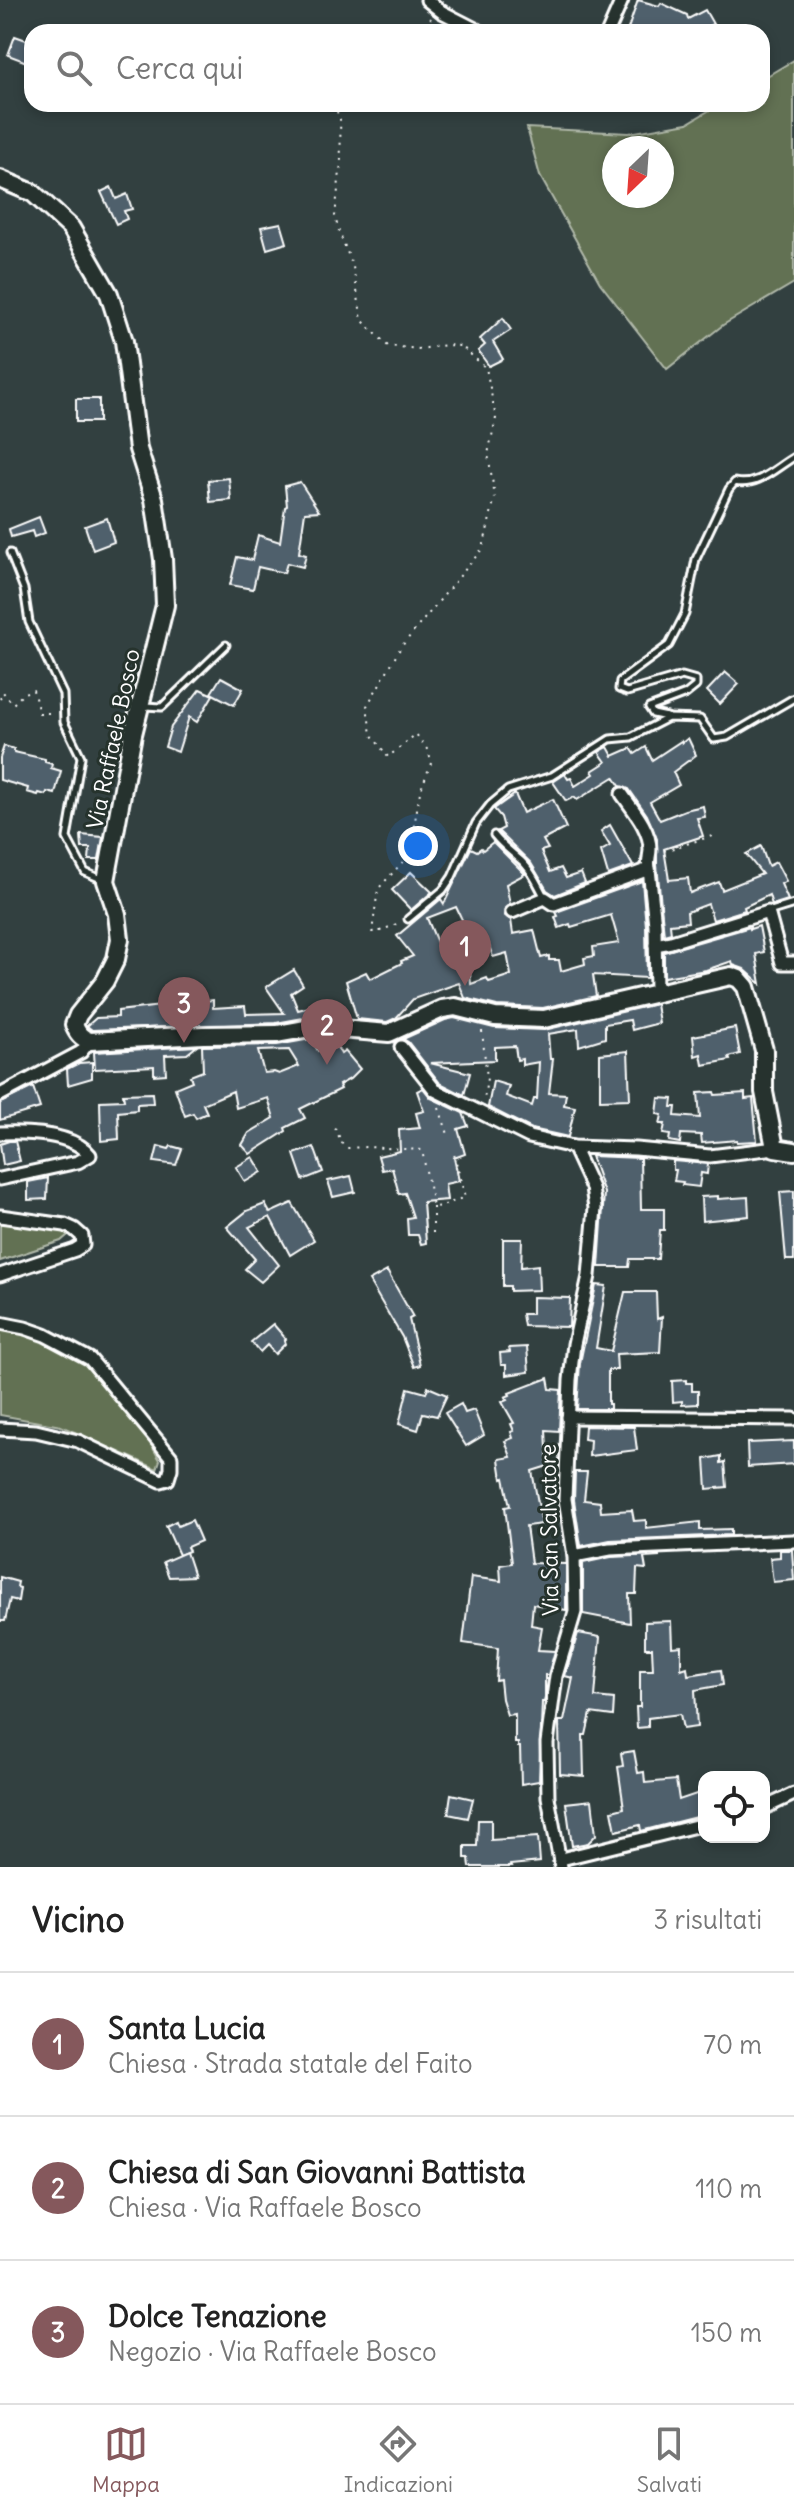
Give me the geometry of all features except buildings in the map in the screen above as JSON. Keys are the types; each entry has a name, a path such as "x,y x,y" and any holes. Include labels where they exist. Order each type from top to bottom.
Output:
{"street":[{"path":"427,0 465,24"},
{"path":"612,24 622,0"},
{"name":"Via Raffaele Bosco","path":"0,179 33,193 71,228 109,294 124,341 138,449 154,499 163,559 165,605 140,705 106,881 117,914 120,939 116,959 105,981 78,1015 74,1025 82,1038 90,1041"},
{"path":"622,794 645,830 649,853 656,993"},
{"path":"512,912 545,898 554,904 649,869"},
{"path":"655,945 768,912 782,963 794,963"},
{"path":"0,1095 81,1052 90,1041 277,1034 316,1027 389,1033 442,1009 455,1007 481,1014 544,1019 731,976 746,987 764,1050 764,1092 775,1148"},
{"path":"401,1047 433,1087 529,1137 573,1147 710,1156 775,1148 794,1151"},
{"path":"0,1133 31,1132 64,1140 90,1155 78,1162 0,1179"},
{"name":"Via San Salvatore","path":"561,1863 548,1797 547,1743 556,1676 575,1612 574,1556 565,1499 568,1417 574,1344 589,1276 595,1208 592,1188 573,1147"},
{"path":"0,1216 65,1225 82,1236 83,1245 0,1275"},
{"path":"0,1323 45,1335 90,1359 171,1457 171,1469 168,1479 161,1481 78,1441 36,1431 0,1429"},
{"path":"568,1417 794,1419"},
{"path":"574,1556 610,1549 793,1541"},
{"path":"770,1805 794,1794"},
{"path":"561,1863 698,1826"}],"lane":[{"path":"794,457 760,480 743,484 735,482 729,489 696,559 685,614 669,645 620,681 619,689 627,692 682,676 696,680 696,686 686,694 649,708 653,714 668,718 700,719 714,739 727,737 794,698"},
{"path":"10,553 24,589 29,622 63,694 64,722 81,757 67,838 85,872 106,881"},
{"path":"140,705 162,707 226,645"},
{"path":"408,919 443,890 476,823 490,805 508,790 552,776 610,739 631,737 668,718"},
{"path":"494,835 528,870 545,898"},
{"path":"768,912 794,904"}],"path":[{"path":"428,24 432,15 442,12"},
{"path":"337,112 341,148 335,216 353,267 362,320 388,346 420,349 461,346 486,368 496,418 488,454 495,497 483,548 401,647 367,706 371,734 388,757 416,734 429,752 431,763 420,792 409,855 378,889 372,932 408,919"},
{"path":"0,699 3,692 13,704 24,693 33,690 39,713 64,713"},
{"path":"649,853 712,836"},
{"path":"481,1014 487,1078 482,1113"},
{"path":"433,1087 449,1137"},
{"path":"335,1128 347,1148 422,1150 433,1207 433,1233"},
{"path":"433,1207 465,1197 454,1154"}],"green space":[{"path":"794,60 794,283 723,325 667,369 600,283 540,176 527,128 629,133 688,123 707,112 770,112 770,74"},
{"path":"0,1223 65,1231 68,1235 61,1241 0,1261"},
{"path":"0,1329 50,1343 88,1366 112,1390 144,1434 160,1460 157,1469 61,1426 0,1415"}],"place":[{"name":"Santa Lucia","path":"465,986"},
{"name":"Dolce Tenazione","path":"184,1043"},
{"name":"Chiesa di San Giovanni Battista","path":"327,1065"}]}
